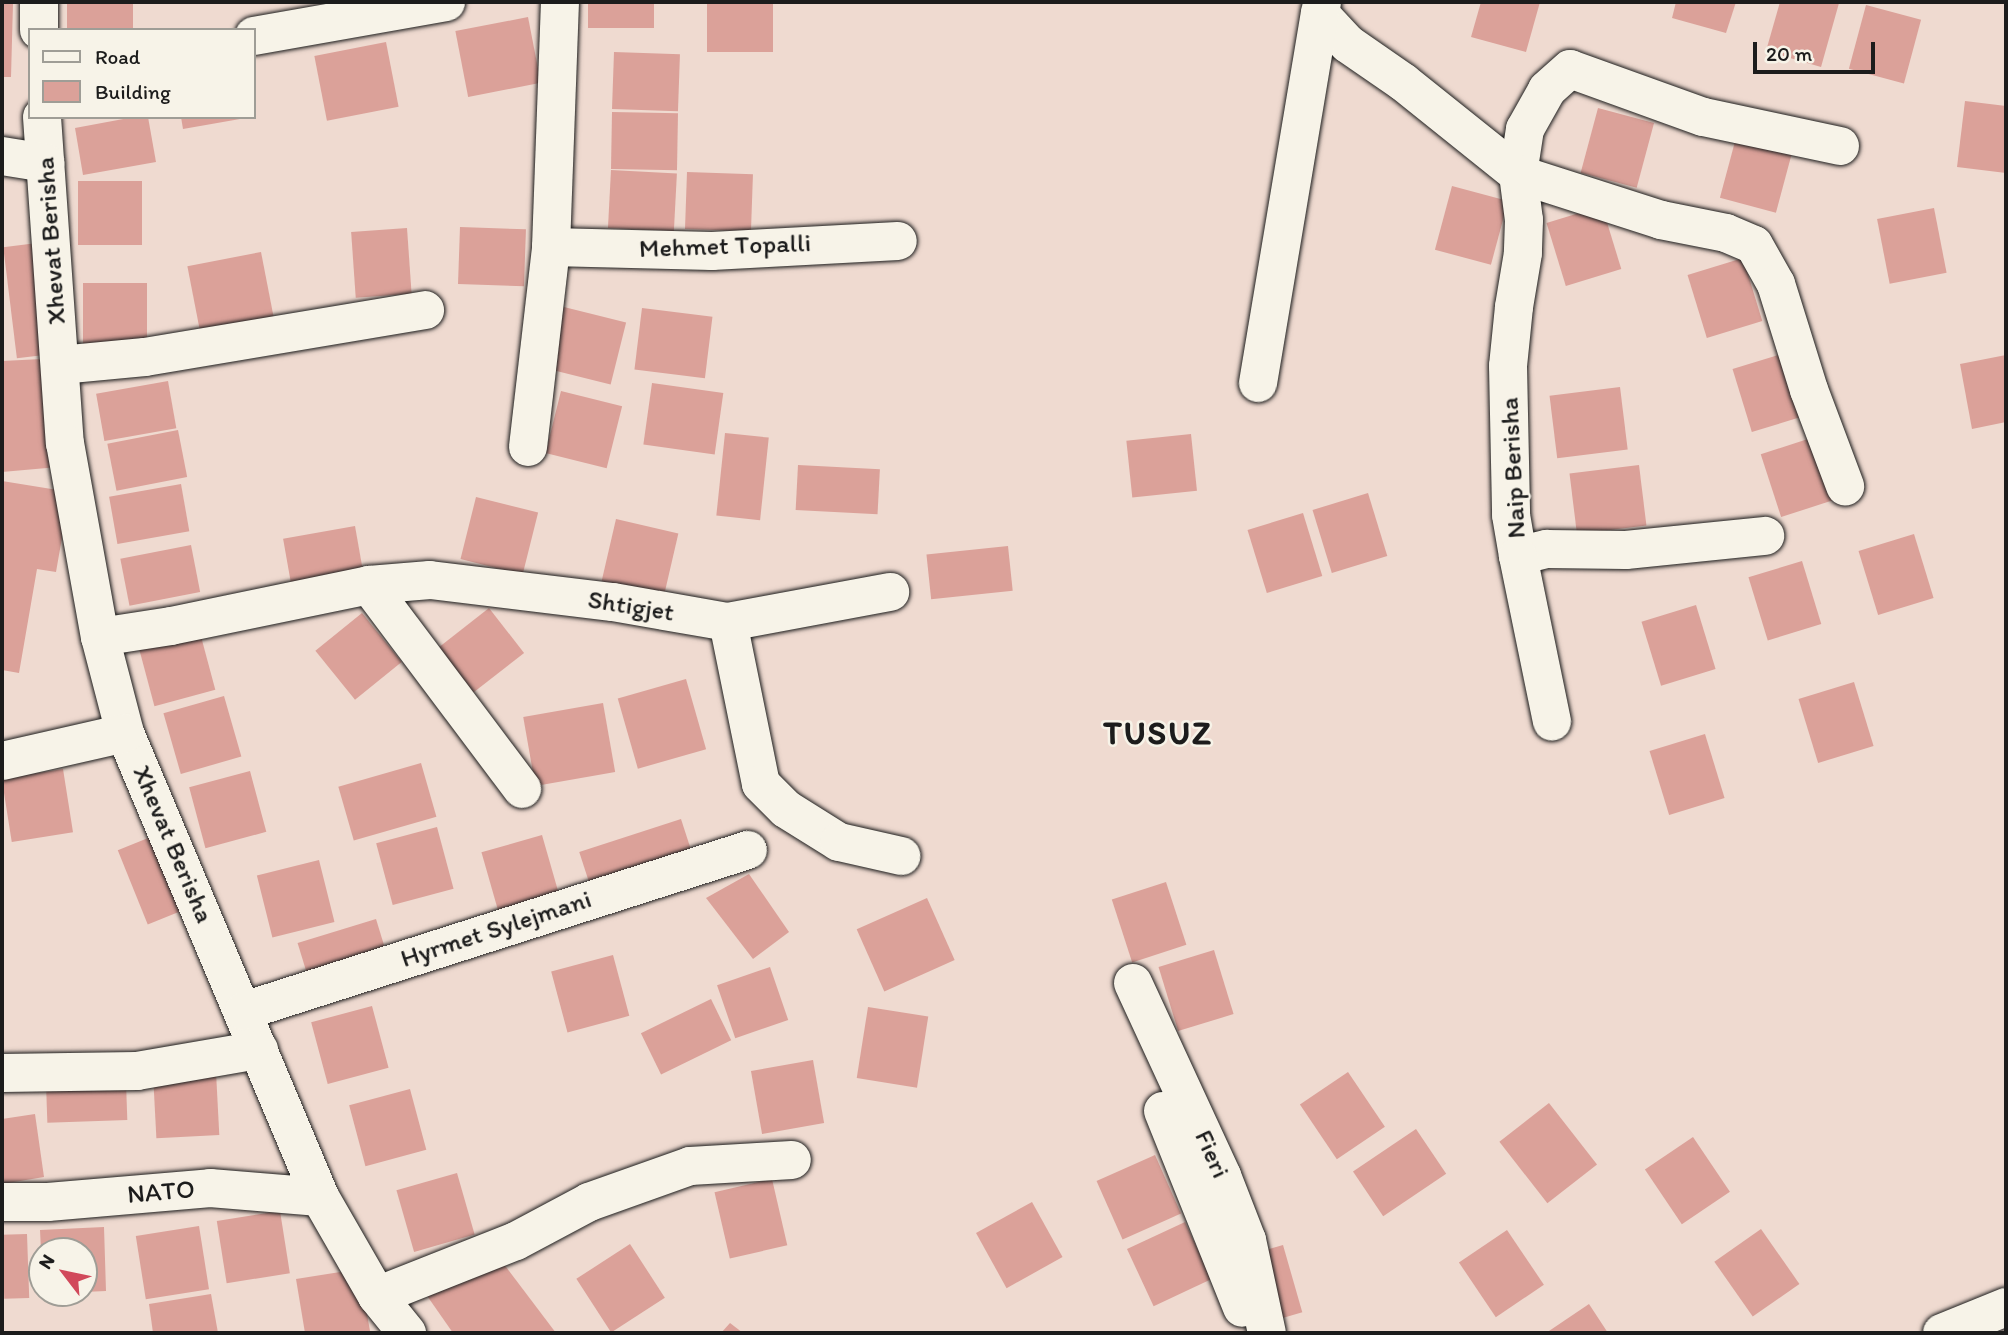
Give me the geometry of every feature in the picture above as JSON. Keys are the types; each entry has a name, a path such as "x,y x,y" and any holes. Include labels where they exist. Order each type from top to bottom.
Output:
{"street":[{"path":"39,2 39,28"},
{"path":"256,36 446,2"},
{"path":"528,447 551,247 560,2"},
{"path":"1321,8 1348,44 1404,82 1518,174 1661,220 1726,233 1754,245 1776,284 1809,390 1845,486"},
{"path":"1258,383 1321,8"},
{"name":"Naip Berisha","path":"1765,536 1626,550 1547,549 1518,556 1511,515 1508,366 1523,253 1524,220 1518,174 1525,129 1547,90 1570,69 1703,117 1840,146"},
{"name":"Xhevat Berisha","path":"42,119 65,443 100,637 125,733 320,1197 377,1296 407,1333"},
{"path":"2,156 45,163"},
{"name":"Mehmet Topalli","path":"551,247 712,251 898,241"},
{"name":"Xhevat Berisha","path":"60,365 145,357 425,310"},
{"path":"1518,556 1552,722"},
{"name":"Shtigjet","path":"100,637 369,585 430,580 613,602 728,622 890,592"},
{"path":"369,585 522,789"},
{"path":"728,622 761,785 786,809 839,842 901,856"},
{"path":"2,761 125,733"},
{"name":"Hyrmet Sylejmani","path":"244,1011 748,850"},
{"name":"Fieri","path":"1133,983 1222,1176 1247,1240 1267,1333"},
{"path":"2,1073 137,1071 259,1050"},
{"name":"Fieri","path":"1163,1111 1250,1333"},
{"path":"377,1296 516,1241 589,1202 690,1166 792,1160"},
{"name":"NATO","path":"2,1202 48,1202 210,1188 320,1197"},
{"path":"1942,1333 2006,1307"}],"building":[{"path":"67,2 133,2 133,28 67,28"},
{"path":"588,2 654,2 654,28 588,28"},
{"path":"707,2 773,2 773,52 707,52"},
{"path":"1481,2 1540,2 1526,52 1471,37"},
{"path":"1676,2 1736,2 1726,33 1672,18"},
{"path":"1780,2 1839,3 1821,67 1766,51"},
{"path":"2,3 13,3 11,77 2,77"},
{"path":"1866,5 1921,20 1904,84 1849,69"},
{"path":"528,17 541,83 468,97 455,31"},
{"path":"386,42 399,107 327,121 314,56"},
{"path":"614,52 680,54 678,111 612,109"},
{"path":"1965,101 2006,106 2006,173 1957,167"},
{"path":"1598,108 1654,123 1637,188 1581,173"},
{"path":"612,112 678,113 677,170 611,169"},
{"path":"123,119 148,119 156,162 83,175 75,128"},
{"path":"181,119 240,119 183,129"},
{"path":"1737,134 1793,149 1776,213 1720,198"},
{"path":"611,170 677,173 674,231 608,228"},
{"path":"687,172 753,174 751,231 685,229"},
{"path":"78,181 142,181 142,245 78,245"},
{"path":"1452,186 1508,201 1491,265 1435,250"},
{"path":"1602,206 1621,269 1566,286 1547,223"},
{"path":"1934,208 1947,273 1890,284 1877,219"},
{"path":"460,227 526,229 524,286 458,284"},
{"path":"407,228 412,294 356,298 351,232"},
{"path":"37,243 51,354 17,358 3,247"},
{"path":"261,252 274,318 200,332 187,266"},
{"path":"1743,258 1762,321 1707,338 1688,275"},
{"path":"83,283 147,283 147,347 83,347"},
{"path":"564,307 626,322 611,385 549,369"},
{"path":"642,308 712,317 705,378 634,370"},
{"path":"1788,352 1807,415 1752,432 1733,369"},
{"path":"2006,355 2006,422 1972,429 1960,364"},
{"path":"42,359 58,467 2,472 2,361"},
{"path":"168,381 176,428 104,441 96,394"},
{"path":"652,383 723,393 715,454 643,444"},
{"path":"1620,387 1628,450 1557,458 1550,396"},
{"path":"561,391 622,406 607,468 546,453"},
{"path":"178,430 187,477 116,491 107,444"},
{"path":"725,433 769,438 760,520 716,516"},
{"path":"1191,434 1197,491 1132,497 1126,441"},
{"path":"1814,437 1834,500 1781,517 1761,454"},
{"path":"798,465 880,469 878,514 796,510"},
{"path":"1639,465 1646,526 1577,534 1570,474"},
{"path":"2,481 70,492 56,572 37,569 19,673 2,670"},
{"path":"181,484 189,531 117,544 109,497"},
{"path":"1368,493 1387,556 1332,573 1313,510"},
{"path":"476,497 538,512 523,575 461,559"},
{"path":"1303,513 1322,576 1267,593 1248,530"},
{"path":"616,519 678,533 664,596 602,581"},
{"path":"355,526 363,572 291,585 283,539"},
{"path":"1914,534 1934,598 1878,615 1859,551"},
{"path":"191,545 200,592 129,606 120,559"},
{"path":"1008,546 1013,591 931,599 926,555"},
{"path":"1802,561 1821,624 1768,640 1748,577"},
{"path":"1696,605 1716,669 1661,686 1641,622"},
{"path":"489,608 524,653 472,694 437,649"},
{"path":"362,613 402,662 355,700 315,651"},
{"path":"199,629 215,690 154,706 138,645"},
{"path":"686,679 706,749 638,769 618,699"},
{"path":"1854,682 1874,746 1818,763 1799,699"},
{"path":"224,696 241,757 181,774 163,713"},
{"path":"603,703 615,772 535,786 523,717"},
{"path":"1705,734 1725,798 1669,815 1650,751"},
{"path":"421,763 436,817 354,841 338,787"},
{"path":"63,769 73,832 12,842 2,779"},
{"path":"250,771 266,832 205,848 189,787"},
{"path":"681,819 691,849 589,882 579,852"},
{"path":"437,827 454,889 393,905 376,843"},
{"path":"542,835 559,896 499,913 481,852"},
{"path":"153,836 183,910 148,924 118,850"},
{"path":"319,860 334,922 272,938 257,875"},
{"path":"749,874 789,932 753,959 706,898"},
{"path":"1166,882 1186,945 1132,962 1112,900"},
{"path":"927,898 955,960 884,991 857,929"},
{"path":"376,919 387,955 309,979 298,943"},
{"path":"1214,950 1234,1014 1178,1031 1159,967"},
{"path":"613,955 629,1016 567,1032 551,972"},
{"path":"770,967 788,1020 735,1038 717,985"},
{"path":"711,999 731,1040 661,1075 641,1033"},
{"path":"372,1006 389,1068 328,1084 311,1022"},
{"path":"868,1007 928,1017 917,1088 857,1078"},
{"path":"813,1060 824,1123 762,1134 751,1071"},
{"path":"216,1072 219,1135 156,1138 153,1075"},
{"path":"1348,1072 1385,1127 1337,1159 1300,1104"},
{"path":"126,1082 127,1120 47,1123 46,1085"},
{"path":"410,1089 426,1150 365,1166 349,1105"},
{"path":"1549,1103 1597,1164 1547,1203 1499,1142"},
{"path":"35,1114 44,1177 2,1184 2,1119"},
{"path":"1416,1129 1446,1174 1383,1216 1353,1171"},
{"path":"1693,1137 1730,1192 1682,1224 1645,1169"},
{"path":"1155,1155 1181,1213 1123,1239 1097,1181"},
{"path":"457,1173 475,1235 414,1252 396,1190"},
{"path":"772,1179 787,1245 730,1259 715,1192"},
{"path":"1032,1202 1063,1257 1007,1288 976,1233"},
{"path":"280,1211 290,1273 227,1283 217,1221"},
{"path":"1185,1222 1212,1279 1154,1306 1127,1249"},
{"path":"199,1226 209,1289 146,1299 136,1236"},
{"path":"104,1227 106,1291 98,1291 98,1237 40,1237 40,1230"},
{"path":"1761,1229 1799,1284 1753,1317 1714,1262"},
{"path":"1507,1230 1544,1285 1496,1317 1459,1262"},
{"path":"27,1234 28,1298 4,1299 2,1235"},
{"path":"630,1244 665,1298 611,1333 576,1279"},
{"path":"1283,1245 1302,1312 1279,1319 1260,1252"},
{"path":"497,1255 556,1333 453,1333 423,1290"},
{"path":"359,1269 370,1331 305,1333 296,1279"},
{"path":"211,1294 218,1333 153,1333 149,1304"},
{"path":"1589,1304 1608,1333 1546,1333"},
{"path":"730,1323 743,1333 721,1333"}],"district":[{"name":"TUSUZ","path":"1158,733"}]}
